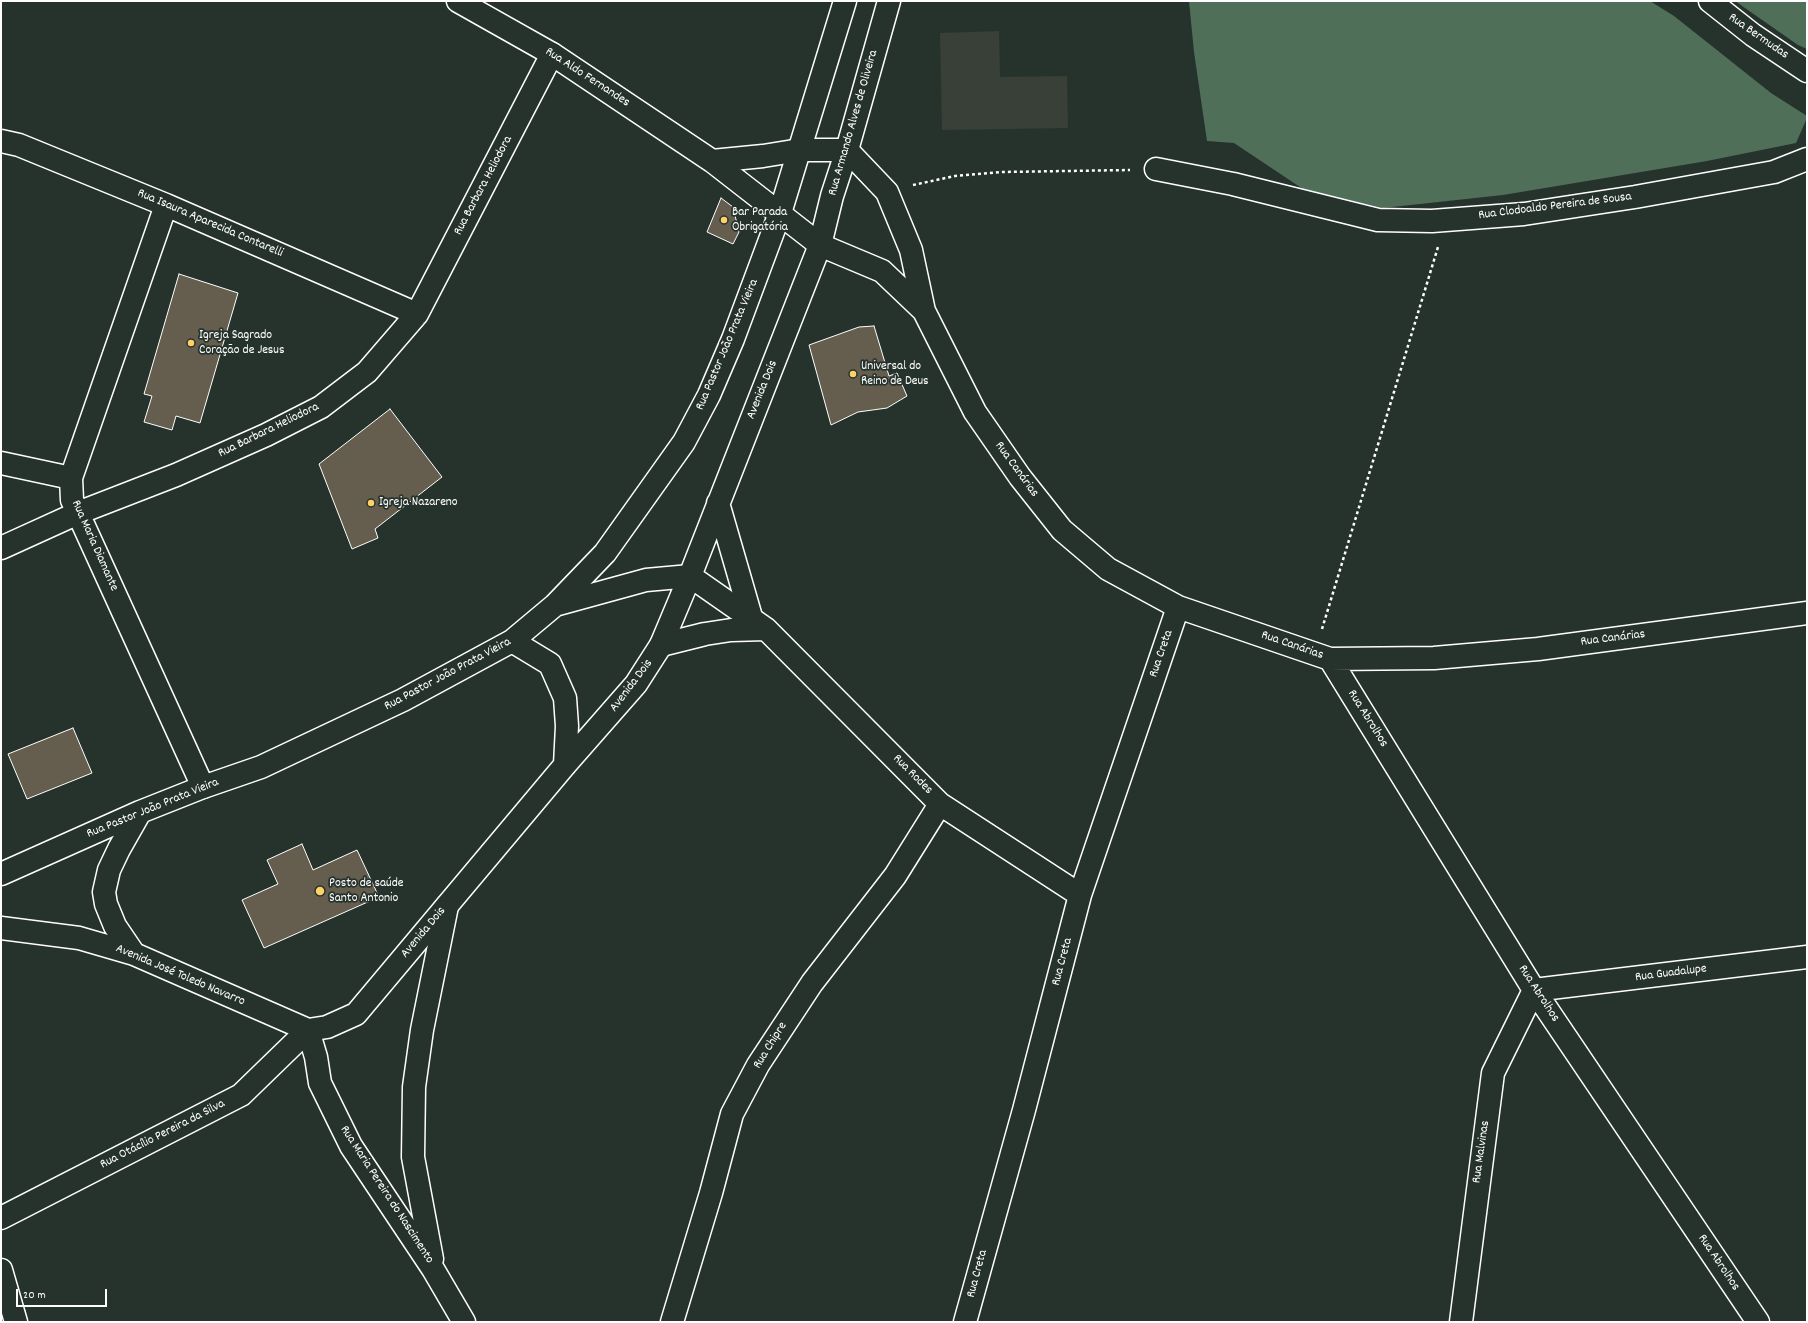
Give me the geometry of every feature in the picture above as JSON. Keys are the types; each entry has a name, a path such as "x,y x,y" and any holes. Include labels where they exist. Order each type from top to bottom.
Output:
{"street":[{"name":"Rua Aldo Fernandes","path":"458,1 552,54 712,161 820,245"},
{"path":"780,213 845,1"},
{"name":"Rua Armando Alves de Oliveira","path":"820,245 832,196 847,150 889,1"},
{"name":"Rua Bermudas","path":"1710,1 1753,35 1807,71"},
{"name":"Rua Barbara Heliodora","path":"1,548 78,513 176,475 266,435 321,407 368,372 417,314 552,54"},
{"name":"Rua Isaura Aparecida Contarelli","path":"1,141 19,145 166,205 417,314"},
{"path":"712,161 763,156 800,150 847,150"},
{"name":"Rua Canárias","path":"847,150 887,192 911,250 924,311 975,412 1020,477 1062,530 1108,569 1178,607 1322,656 1434,658 1538,649 1807,614"},
{"name":"Rua Clodoaldo Pereira de Sousa","path":"1156,169 1233,184 1378,220 1446,220 1524,214 1635,197 1774,172 1807,159"},
{"name":"Rua Maria Diamante","path":"166,205 71,478 72,500 203,787"},
{"name":"Rua Pastor João Prata Vieira","path":"1,874 140,812 203,787 261,768 403,700 512,641 555,605 605,553 684,442 709,395 733,339 780,213"},
{"name":"Rua Canárias","path":"820,245 882,271 924,311"},
{"name":"Avenida Dois","path":"308,1030 327,1027 356,1014 565,765 636,684 661,645 690,576 820,245"},
{"path":"1,463 71,478"},
{"path":"661,645 758,623 735,565 718,503"},
{"path":"555,605 646,580 690,576"},
{"name":"Rua Rodes","path":"690,576 758,623 940,804 1080,895"},
{"name":"Rua Creta","path":"965,1322 1024,1110 1080,895 1178,607"},
{"path":"512,641 550,664 565,698 567,726 565,765"},
{"name":"Rua Abrolhos","path":"1322,656 1534,990 1758,1322"},
{"name":"Rua Chipre","path":"672,1322 711,1194 732,1114 758,1065 812,982 894,876 940,804"},
{"path":"134,954 115,926 106,904 104,892 109,870 140,812"},
{"name":"Rua Maria Pereira do Nascimento","path":"434,1268 413,1157 414,1087 422,1030 446,906"},
{"name":"Avenida José Toledo Navarro","path":"1,928 79,938 134,954 308,1030"},
{"name":"Rua Guadalupe","path":"1534,990 1807,956"},
{"name":"Rua Malvinas","path":"1461,1322 1493,1072 1534,990"},
{"name":"Rua Maria Pereira do Nascimento","path":"308,1030 316,1056 320,1084 344,1133 351,1146 434,1268"},
{"name":"Rua Otácílio Pereira da Silva","path":"1,1218 241,1095 308,1030"},
{"path":"434,1268 464,1322"},
{"path":"1,1270 16,1322"}],"path":[{"path":"887,192 927,181 955,176 1002,172 1156,169"},
{"path":"1322,656 1446,220"}],"shaded area":[{"path":"999,31 1000,77 1067,76 1068,128 942,130 940,33"}],"green space":[{"path":"1189,1 1650,1 1674,16 1771,93 1807,116 1807,118 1796,143 1707,161 1503,195 1383,208 1303,189 1234,143 1207,141 1194,52"},
{"path":"1735,1 1807,1 1807,49 1798,45"}],"building":[{"name":"Bar Parada Obrigatória","path":"721,198 733,207 739,232 733,244 707,232"},
{"name":"Igreja Sagrado Coração de Jesus","path":"179,274 238,293 200,423 176,416 172,430 144,422 152,396 144,394"},
{"name":"Universal do Reino de Deus","path":"874,326 889,376 897,373 907,396 887,408 858,412 831,425 809,345 859,327"},
{"name":"Igreja Nazareno","path":"390,409 442,477 375,529 378,538 352,549 319,464"},
{"path":"73,728 92,773 27,799 8,754"},
{"name":"Posto de saúde Santo Antonio","path":"302,844 313,870 357,850 379,897 264,948 242,900 278,884 267,860"}],"place":[{"name":"Bar Parada Obrigatória","path":"724,220"},
{"name":"Igreja Sagrado Coração de Jesus","path":"191,343"},
{"name":"Universal do Reino de Deus","path":"853,374"},
{"name":"Igreja Nazareno","path":"371,503"},
{"name":"Posto de saúde Santo Antonio","path":"320,891"}]}
